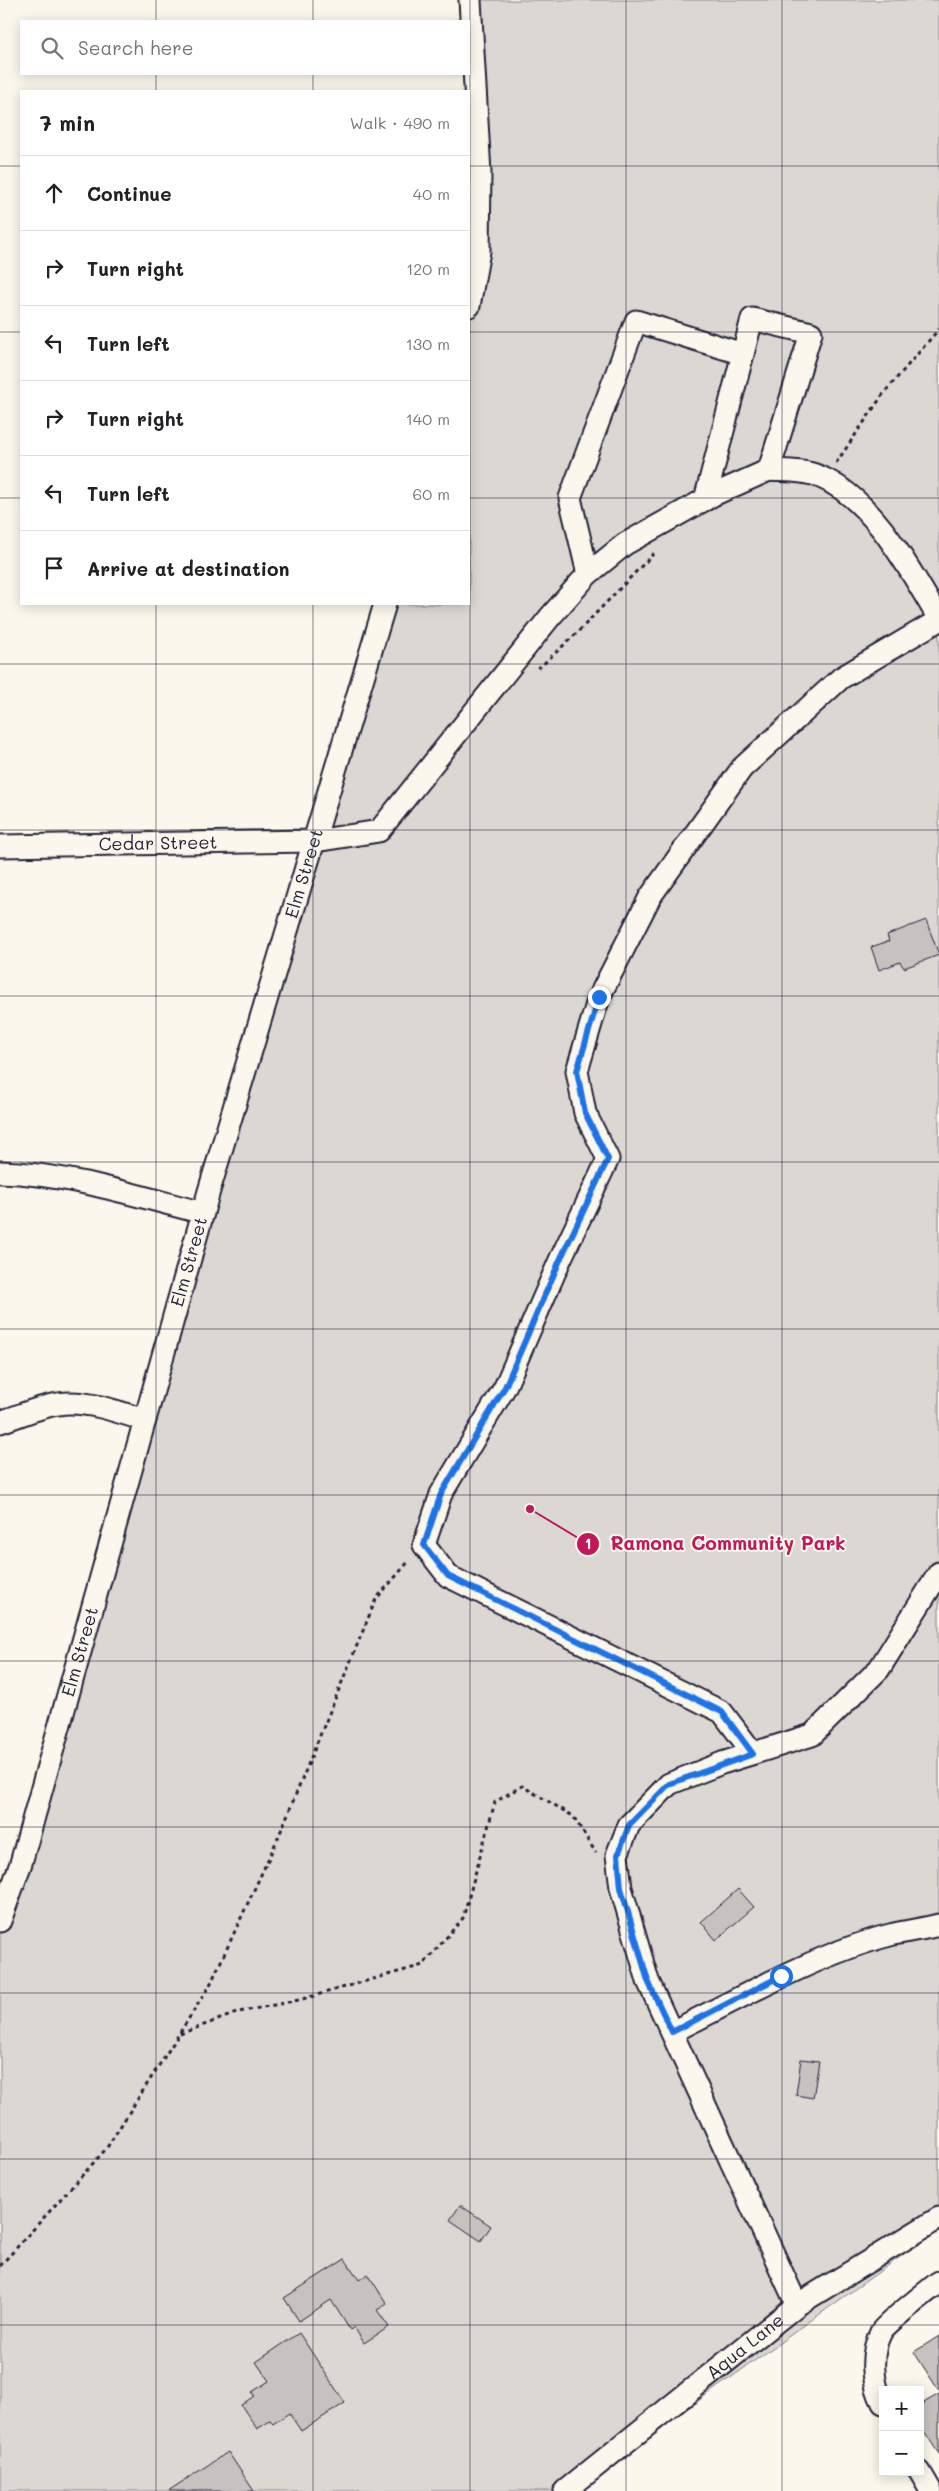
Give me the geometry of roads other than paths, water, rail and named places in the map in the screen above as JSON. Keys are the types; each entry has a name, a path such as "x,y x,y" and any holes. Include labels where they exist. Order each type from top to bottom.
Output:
{"street":[{"path":"470,0 480,173 479,251 470,300"},
{"path":"705,500 752,319 811,333 768,470 817,475 858,502 905,563 939,619 841,678 742,768 650,897 599,997 577,1071 585,1113 608,1159 560,1260 505,1387 441,1494 424,1545 448,1576 722,1712 753,1754"},
{"path":"588,574 570,498 636,321 742,354"},
{"name":"Cedar Street","path":"0,846 315,841 379,831 588,574 625,544 705,500 768,470"},
{"name":"Elm Street","path":"0,1921 21,1863 203,1213 384,605"},
{"path":"0,1172 36,1175 97,1186 203,1213"},
{"path":"0,1422 53,1405 70,1403 98,1406 145,1420"},
{"path":"797,2305 648,1981 621,1888 618,1855 629,1825 669,1784 812,1735 879,1669 939,1574"},
{"path":"672,2032 781,1976 889,1935 939,1925"},
{"name":"Aqua Lane","path":"565,2491 797,2305 939,2218"},
{"path":"879,2397 873,2365 881,2332 939,2282"},
{"path":"922,2476 931,2491"}],"place":[{"name":"Ramona Community Park","path":"530,1509"}]}
